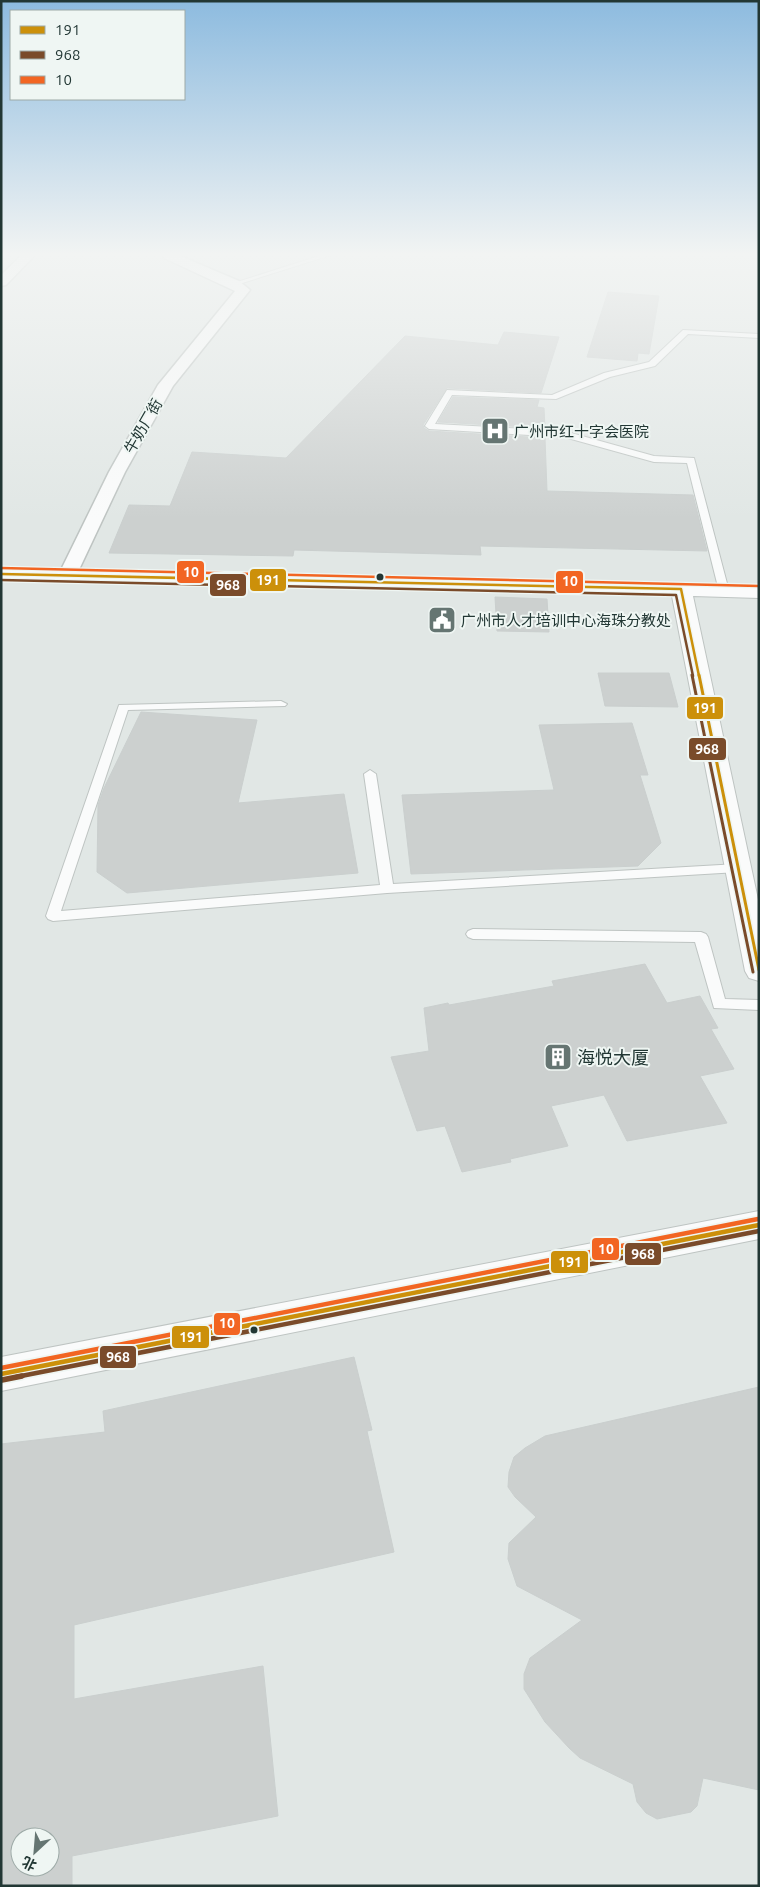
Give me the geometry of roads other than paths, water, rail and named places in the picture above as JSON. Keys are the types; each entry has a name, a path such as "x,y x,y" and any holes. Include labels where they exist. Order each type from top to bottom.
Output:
{"main road":[{"path":"1,574 759,592"},
{"path":"681,589 759,971"},
{"path":"1,1374 759,1225"}],"street":[{"name":"牛奶厂街","path":"67,576 117,472 166,385 197,343"}],"lane":[{"path":"674,343 652,364 607,375 553,397 450,392 429,426 564,434 654,459 692,460 724,591"},
{"path":"281,704 123,707 53,916 387,889 738,868"},
{"path":"370,774 387,889"},
{"path":"473,934 701,937 719,1004 759,1005"}],"place":[{"name":"广州市红十字会医院","path":"495,431"},
{"name":"广州市人才培训中心海珠分教处","path":"442,620"},
{"name":"海悦大厦","path":"558,1057"}]}
